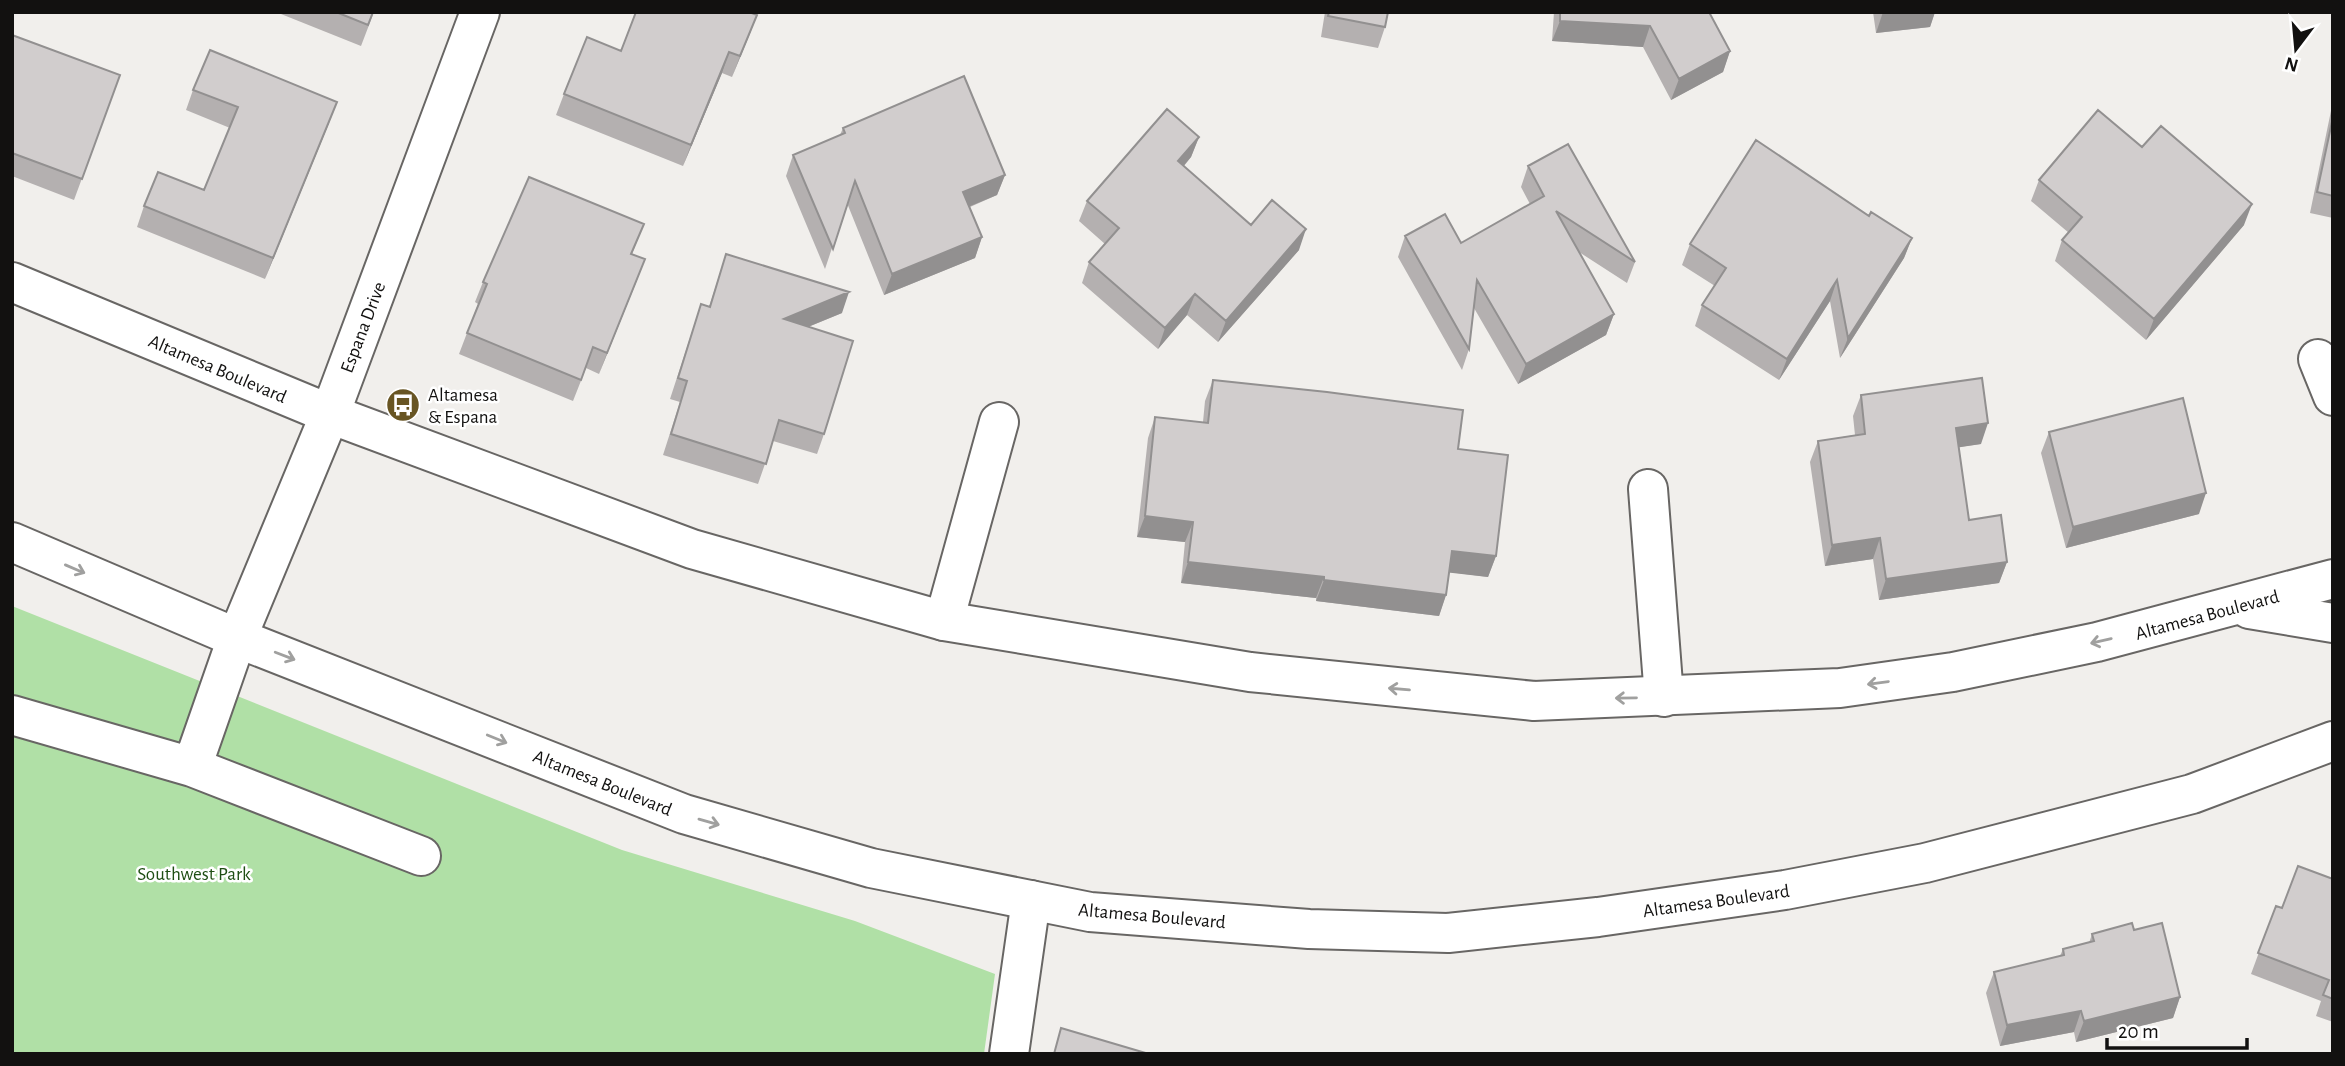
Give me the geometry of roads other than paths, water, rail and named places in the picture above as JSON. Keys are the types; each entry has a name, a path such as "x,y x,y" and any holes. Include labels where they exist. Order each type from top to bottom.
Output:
{"main road":[{"name":"Espana Drive","path":"192,767 237,638 330,414 480,12"},
{"name":"Altamesa Boulevard","path":"12,282 330,414 692,549 944,621 1250,672 1383,688 1534,701 1840,688 1953,672 2097,642 2237,607 2333,579"},
{"path":"2318,359 2333,397"},
{"path":"944,621 999,422"},
{"path":"1648,489 1664,697"},
{"name":"Altamesa Boulevard","path":"12,542 237,638 684,814 871,868 1090,912 1309,929 1448,933 1598,917 1785,890 1925,863 2192,794 2333,741"},
{"path":"2237,607 2333,623"},
{"path":"20,717 192,767 421,856"},
{"path":"1010,1054 1031,900"}],"place":[{"name":"Altamesa & Espana","path":"403,405"}],"park label":[{"name":"Southwest Park","path":"194,873"}]}
